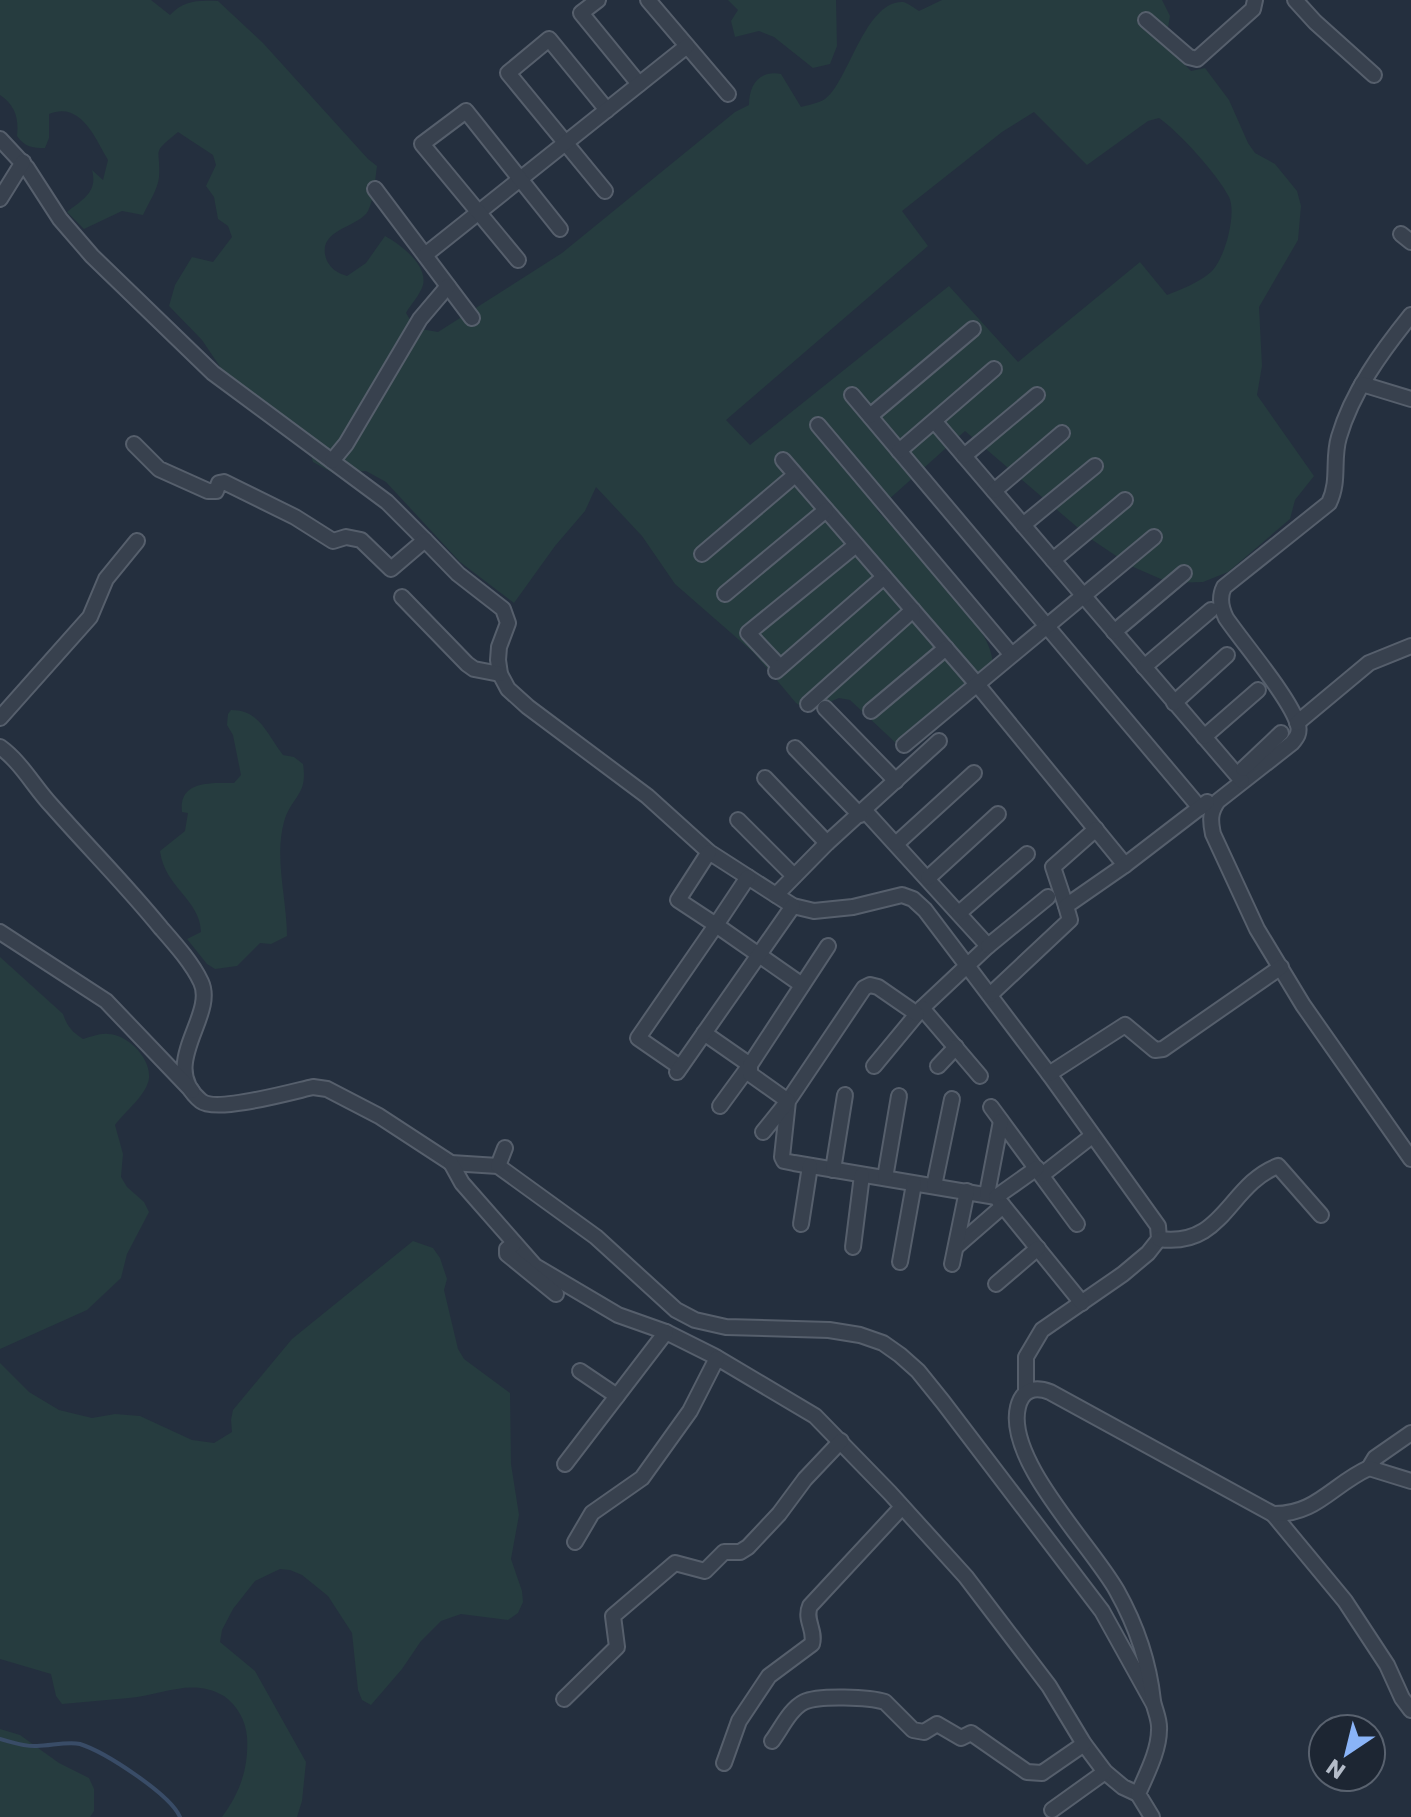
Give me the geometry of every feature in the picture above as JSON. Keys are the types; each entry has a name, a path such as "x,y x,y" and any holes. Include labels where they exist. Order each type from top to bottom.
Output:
{"street":[{"path":"598,0 581,13 639,84"},
{"path":"648,0 728,94"},
{"path":"1146,20 1189,57 1197,59 1253,9 1255,0"},
{"path":"1295,0 1374,75"},
{"path":"605,191 508,73 549,39 607,110"},
{"path":"425,255 687,46"},
{"path":"518,260 422,144 466,111 560,229"},
{"path":"0,139 23,162 60,219 92,256 213,373 387,502 458,574 496,602 507,616 508,623 499,647 500,674 508,689 528,707 647,796 709,852 793,906 814,911 830,910 902,895 913,899 925,910 1152,1215 1158,1226 1159,1239 1148,1253 1042,1330 1033,1342 1026,1357 1026,1391 1016,1418 1021,1444 1035,1474 1117,1590 1139,1641 1152,1684 1160,1733 1138,1794"},
{"path":"0,199 23,162"},
{"path":"375,189 472,318"},
{"path":"332,461 346,444 420,319 448,286"},
{"path":"1066,906 1297,738 1297,723 1282,696 1226,618 1221,594 1224,587 1329,503 1337,483 1335,463 1338,437 1362,384 1411,315"},
{"path":"870,416 973,329"},
{"path":"899,451 994,369"},
{"path":"1362,384 1411,399"},
{"path":"852,395 1200,808"},
{"path":"964,456 1037,395"},
{"path":"935,422 1239,778"},
{"path":"818,425 1011,654"},
{"path":"994,491 1062,433"},
{"path":"134,444 159,469 208,491 216,491 219,483 224,482 295,517 333,541 346,537 361,540 391,569 425,540"},
{"path":"783,460 976,683 1125,865"},
{"path":"1023,525 1095,466"},
{"path":"702,554 795,475"},
{"path":"1053,560 1125,500"},
{"path":"725,594 826,510"},
{"path":"904,745 1154,537"},
{"path":"0,718 90,617 106,579 137,541"},
{"path":"856,545 748,633 778,669 884,577"},
{"path":"1114,632 1184,573"},
{"path":"402,597 467,664 474,669 500,674"},
{"path":"808,704 913,610"},
{"path":"1144,667 1211,610"},
{"path":"1297,723 1369,663 1411,646"},
{"path":"871,711 946,648"},
{"path":"1174,703 1227,655"},
{"path":"1204,737 1258,690"},
{"path":"825,708 896,781"},
{"path":"1281,733 1213,808 1210,820 1213,834 1257,929 1303,1005 1411,1159"},
{"path":"776,895 827,843 939,741"},
{"path":"0,747 139,901 202,984 203,1006 184,1059 192,1091"},
{"path":"795,748 896,844 988,946"},
{"path":"896,844 974,773"},
{"path":"765,778 827,843"},
{"path":"928,878 998,814"},
{"path":"738,820 794,876"},
{"path":"990,995 1070,920 1053,867 1096,829"},
{"path":"709,852 678,900 802,985"},
{"path":"959,913 1027,854"},
{"path":"748,877 638,1038 679,1070 793,906"},
{"path":"874,1066 919,1011 988,946 1048,897"},
{"path":"0,932 106,1001 207,1105 217,1107 313,1087 327,1089 379,1116 451,1163 462,1183 514,1244 507,1249 507,1254 618,1315 666,1332 717,1358 815,1416 966,1577 1049,1686 1105,1772 1123,1787 1138,1794 1152,1817"},
{"path":"720,1106 828,946"},
{"path":"1049,1074 1125,1025 1155,1050 1163,1049 1281,967"},
{"path":"763,1132 788,1101 864,988 870,985 919,1011 980,1076"},
{"path":"704,1033 750,1065"},
{"path":"938,1066 956,1047"},
{"path":"750,1065 750,1074 788,1101"},
{"path":"833,1170 845,1095"},
{"path":"885,1178 899,1096"},
{"path":"934,1186 952,1099"},
{"path":"788,1101 784,1161 967,1191 995,1199 1082,1303"},
{"path":"991,1107 1077,1224"},
{"path":"995,1199 1001,1121"},
{"path":"957,1246 995,1199 1092,1136"},
{"path":"498,1166 505,1148"},
{"path":"451,1163 498,1166 596,1237 676,1310 695,1320 726,1327 844,1332 883,1343 900,1355 918,1371 962,1426 1102,1611 1153,1703"},
{"path":"801,1224 810,1166"},
{"path":"1159,1239 1175,1241 1201,1234 1260,1176 1278,1166 1321,1215"},
{"path":"853,1247 862,1175"},
{"path":"900,1262 914,1184"},
{"path":"952,1264 967,1191"},
{"path":"996,1284 1038,1248"},
{"path":"532,1270 556,1294"},
{"path":"565,1464 666,1332"},
{"path":"575,1542 592,1513 642,1478 690,1411 717,1358"},
{"path":"580,1371 617,1396"},
{"path":"1026,1391 1042,1389 1050,1392 1273,1514 1345,1601 1387,1665 1411,1710"},
{"path":"1273,1514 1291,1514 1306,1509 1369,1468 1375,1458 1411,1433"},
{"path":"564,1699 617,1647 613,1616 675,1563 705,1571 724,1552 740,1552 748,1547 841,1441"},
{"path":"1369,1468 1411,1481"},
{"path":"724,1763 739,1721 769,1676 812,1644 813,1634 807,1613 810,1606 902,1507"},
{"path":"772,1741 803,1702 853,1699 885,1702 913,1730 924,1732 937,1724 961,1738 971,1733 994,1751 1035,1774 1042,1773 1084,1744"},
{"path":"1052,1810 1105,1772"}],"green space":[{"path":"0,0 151,0 170,15 192,2 218,1 263,43 377,166 368,211 327,242 327,261 336,271 347,276 366,263 385,236 412,256 423,277 422,289 406,313 415,328 438,332 562,253 735,112 749,105 757,80 767,74 781,74 801,107 825,99 842,77 868,28 878,14 890,5 903,2 919,11 942,0 1162,0 1170,16 1165,45 1191,71 1205,68 1229,100 1255,153 1275,164 1297,191 1301,206 1298,240 1259,307 1262,366 1257,395 1314,476 1295,500 1290,519 1228,572 1203,582 1170,583 1131,566 1091,539 965,431 877,510 943,581 976,623 987,641 992,657 991,670 988,682 900,747 850,700 839,698 808,711 796,703 754,653 675,584 642,536 596,487 585,511 514,603 460,562 386,482 366,471 333,473 313,462 304,433 263,420 245,404 202,340 169,306 175,285 192,257 213,262 232,237 228,226 218,219 214,197 206,186 216,165 213,155 178,132 160,148 158,182 143,215 122,211 84,229 67,212 91,190 92,170 103,180 108,160 92,132 78,117 60,111 49,114 49,138 45,148 29,146 17,136 15,112 0,95","holes":["1034,112 1087,165 1148,121 1159,118 1187,143 1229,197 1232,214 1228,236 1216,266 1195,283 1167,295 1140,262 1018,362 949,286 750,445 726,420 928,246 902,211 1002,132"]},
{"path":"728,0 836,0 837,46 830,64 813,68 774,37 759,31 735,37 731,21 738,10"},
{"path":"231,710 241,711 256,719 283,755 294,757 303,764 304,775 281,835 287,936 271,944 260,943 237,966 215,969 207,964 187,939 201,932 199,921 168,875 160,851 185,831 188,813 182,812 182,802 185,794 198,786 234,783 241,775 233,735 227,725"},
{"path":"0,957 63,1014 68,1025 83,1039 102,1034 115,1035 130,1043 142,1055 149,1070 147,1084 140,1097 115,1125 123,1154 121,1177 149,1212 127,1254 121,1278 87,1310 0,1349"},
{"path":"413,1241 433,1248 440,1258 447,1279 444,1290 458,1349 464,1359 510,1393 511,1464 519,1515 511,1559 523,1602 518,1613 508,1620 461,1614 441,1621 421,1641 371,1705 362,1700 358,1690 352,1633 328,1596 302,1575 290,1570 280,1569 255,1581 233,1609 222,1630 220,1642 255,1671 306,1762 302,1801 297,1817 222,1817 242,1779 247,1748 243,1719 224,1696 189,1687 129,1698 62,1704 56,1696 51,1674 0,1659 0,1363 29,1392 59,1410 92,1418 115,1414 140,1416 192,1440 214,1443 232,1432 233,1410 292,1339"},
{"path":"0,1729 20,1735 59,1763 89,1778 94,1789 94,1811 90,1817 0,1817"}],"waterway":[{"path":"0,1739 28,1746 75,1743 91,1748 151,1786 180,1817"}]}
